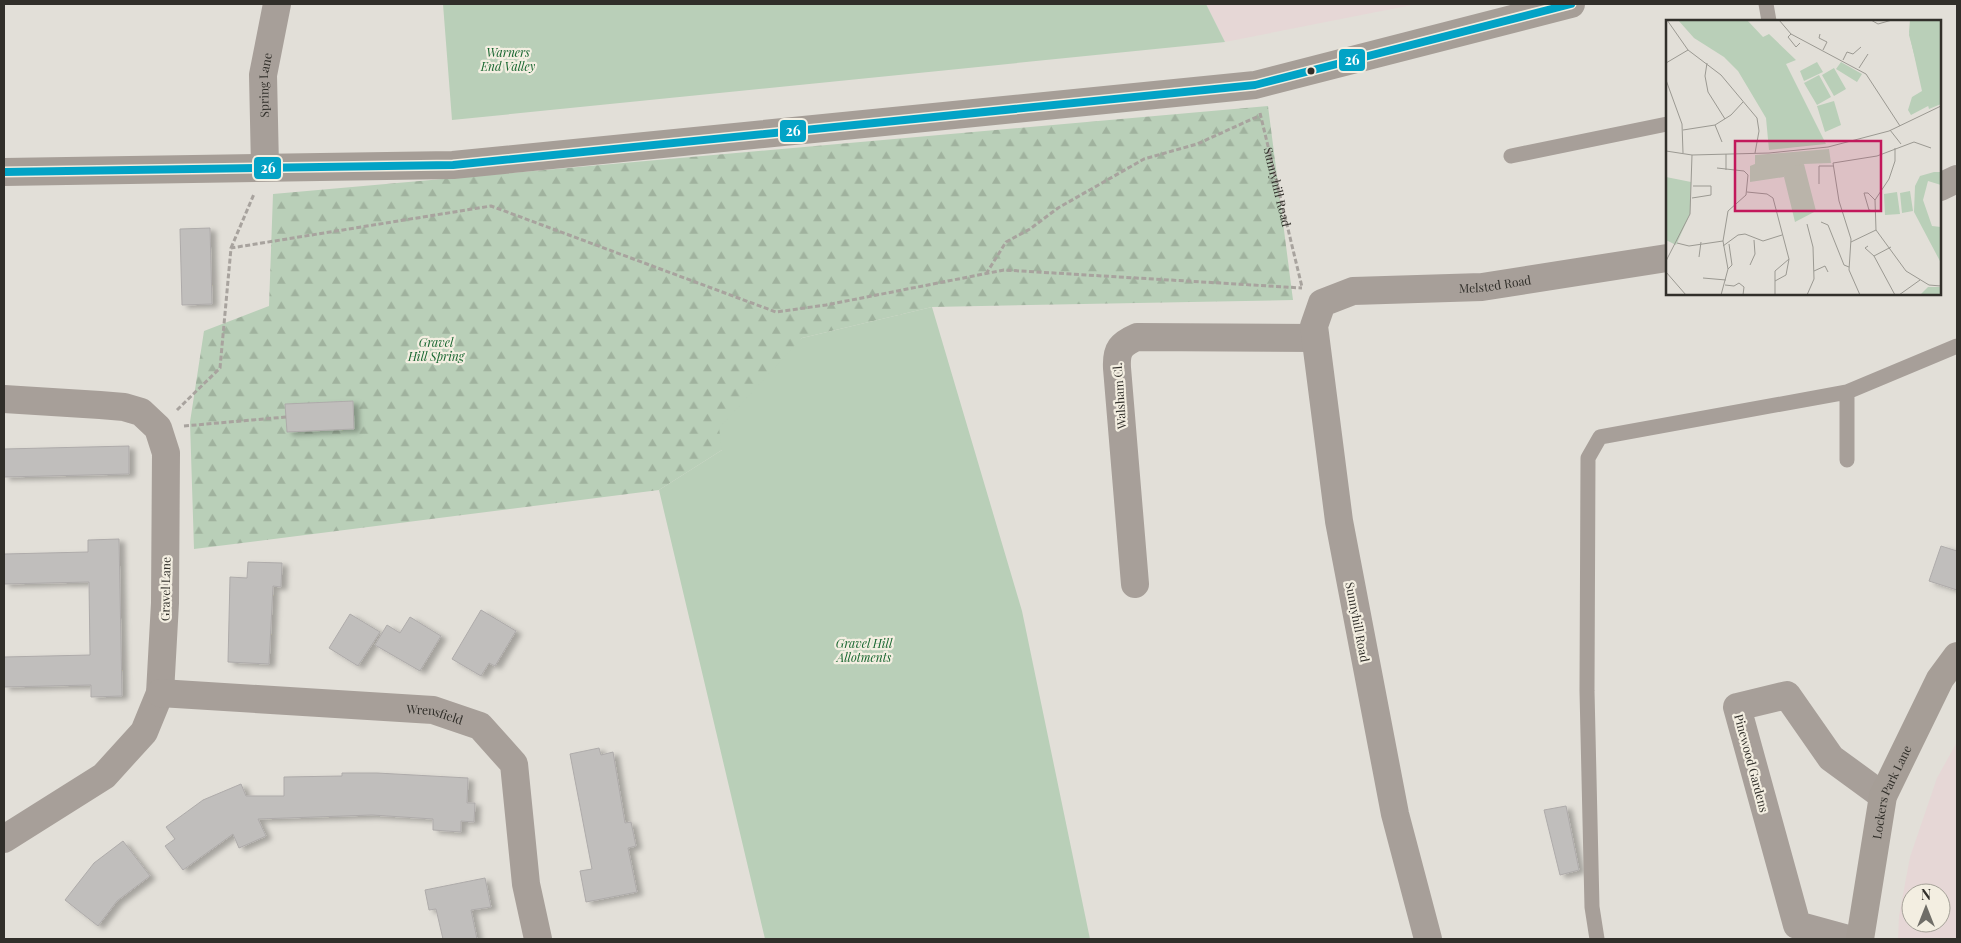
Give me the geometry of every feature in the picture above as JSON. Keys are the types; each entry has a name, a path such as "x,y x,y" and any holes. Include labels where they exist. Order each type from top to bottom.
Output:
{"street":[{"name":"Spring Lane","path":"265,167 263,75 277,4"},
{"path":"4,172 453,165 1255,85 1571,4"},
{"path":"1941,187 1957,179"},
{"name":"Melsted Road","path":"1312,295 1353,291 1482,287 1666,258"},
{"name":"Sunnyhill Road","path":"1312,295 1315,338 1339,521 1395,814 1428,939"},
{"name":"Walsham Cl.","path":"1134,584 1116,353 1123,343 1137,337 1315,338"},
{"path":"4,399 124,407 140,412 158,428"},
{"name":"Gravel Lane","path":"4,839 104,776 144,732 160,693 165,603 166,453 158,428"},
{"name":"Lockers Park Lane","path":"1860,939 1883,796 1940,679 1957,656"},
{"name":"Wrensfield","path":"160,693 433,710 480,726 514,764 526,884 538,939"},
{"name":"Pinewood Gardens","path":"1848,939 1797,926 1737,706 1787,695 1831,758 1883,796"}],"lane":[{"path":"1766,4 1769,20"},
{"path":"1511,156 1666,124"},
{"path":"1597,939 1592,906 1587,691 1588,458 1600,437 1847,392 1957,346"},
{"path":"1846,460 1847,392"}],"path":[{"name":"Sunnyhill Road","path":"1255,85 1261,115 1312,295"},
{"path":"986,274 1006,242 1030,229 1058,208 1144,159 1197,144 1261,115"},
{"path":"158,428 220,368 231,248 265,167"},
{"path":"231,248 491,206 776,312 826,305 1004,270 1312,295"},
{"path":"158,428 286,417"}],"shaded area":[{"path":"1206,4 1417,4 1225,42"},
{"path":"1957,742 1957,939 1898,939 1901,905 1901,933 1951,933 1951,883 1905,883 1910,857 1937,778"}],"green space":[{"name":"Warners End Valley","path":"443,4 1206,4 1225,42 452,120"},
{"name":"Gravel Hill Spring","path":"1268,106 1293,300 932,307 802,338 722,450 659,490 194,549 190,422 204,331 269,306 273,194"},
{"name":"Gravel Hill Allotments","path":"932,307 1022,611 1090,939 765,939 659,490 722,450 719,428 802,338"}],"building":[{"path":"210,228 212,304 182,305 180,229"},
{"path":"353,401 354,429 287,432 285,404"},
{"path":"129,446 129,474 4,477 4,449"},
{"path":"119,539 122,696 91,697 91,685 4,687 4,657 90,655 89,582 4,584 4,554 88,552 88,540"},
{"path":"1941,546 1957,551 1957,590 1929,581"},
{"path":"248,562 282,563 281,587 273,586 269,664 228,662 230,577 247,578"},
{"path":"481,610 516,631 495,666 489,663 481,676 452,659"},
{"path":"350,614 380,632 358,666 329,648"},
{"path":"410,617 441,636 420,671 375,645 387,625 400,633"},
{"path":"599,748 601,755 613,752 625,823 631,822 636,846 628,848 637,892 586,902 580,871 592,869 570,754"},
{"path":"342,773 468,778 467,803 475,803 474,822 461,821 461,832 433,830 433,819 372,815 258,819 266,836 239,848 233,834 183,870 165,846 175,839 166,827 203,800 241,784 246,796 284,796 284,777 342,776"},
{"path":"1566,806 1579,870 1560,875 1544,810"},
{"path":"123,841 150,876 117,901 98,926 65,900 94,863"},
{"path":"485,878 491,907 471,910 477,939 443,939 436,909 429,910 425,890"}],"transit line":[{"name":"26","path":"4,172 453,165 1255,85 1571,4"}]}
